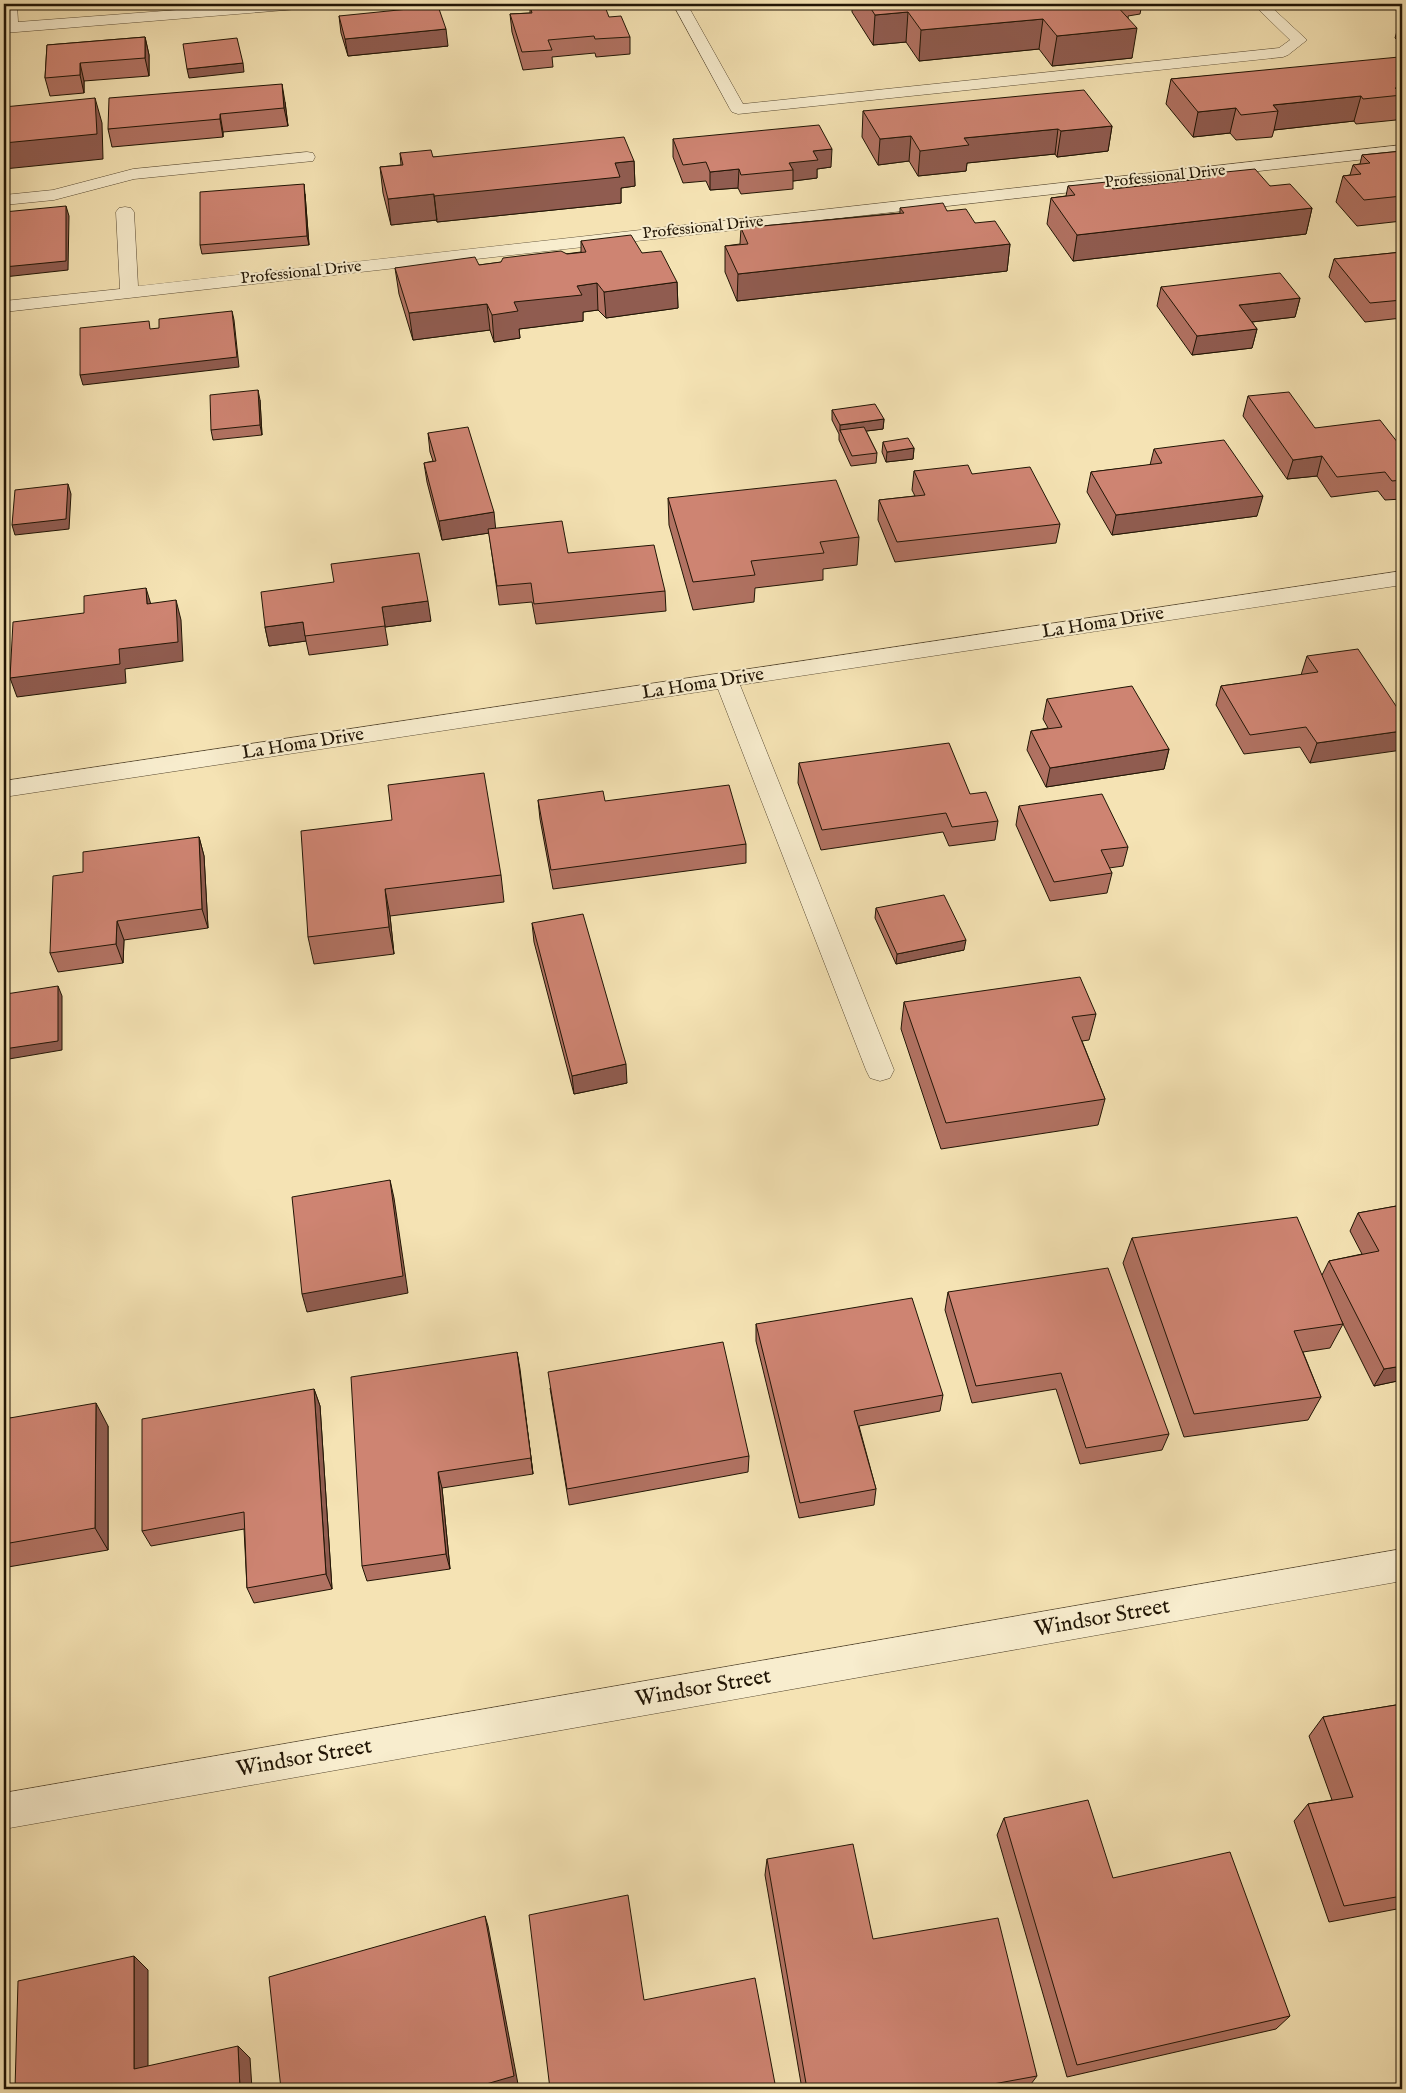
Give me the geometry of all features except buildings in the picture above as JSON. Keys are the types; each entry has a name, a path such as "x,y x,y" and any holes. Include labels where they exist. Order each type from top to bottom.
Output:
{"street":[{"path":"10,4 7,28 310,4"},
{"path":"100,4 101,20"},
{"path":"680,4 738,109 1283,52 1299,40 1260,4"},
{"name":"Professional Drive","path":"4,307 1402,150"},
{"path":"4,200 54,195 133,174 307,157"},
{"path":"125,212 129,292"},
{"name":"La Homa Drive","path":"4,790 1402,578"},
{"path":"726,680 880,1070"},
{"name":"Windsor Street","path":"4,1811 1402,1565"}]}
